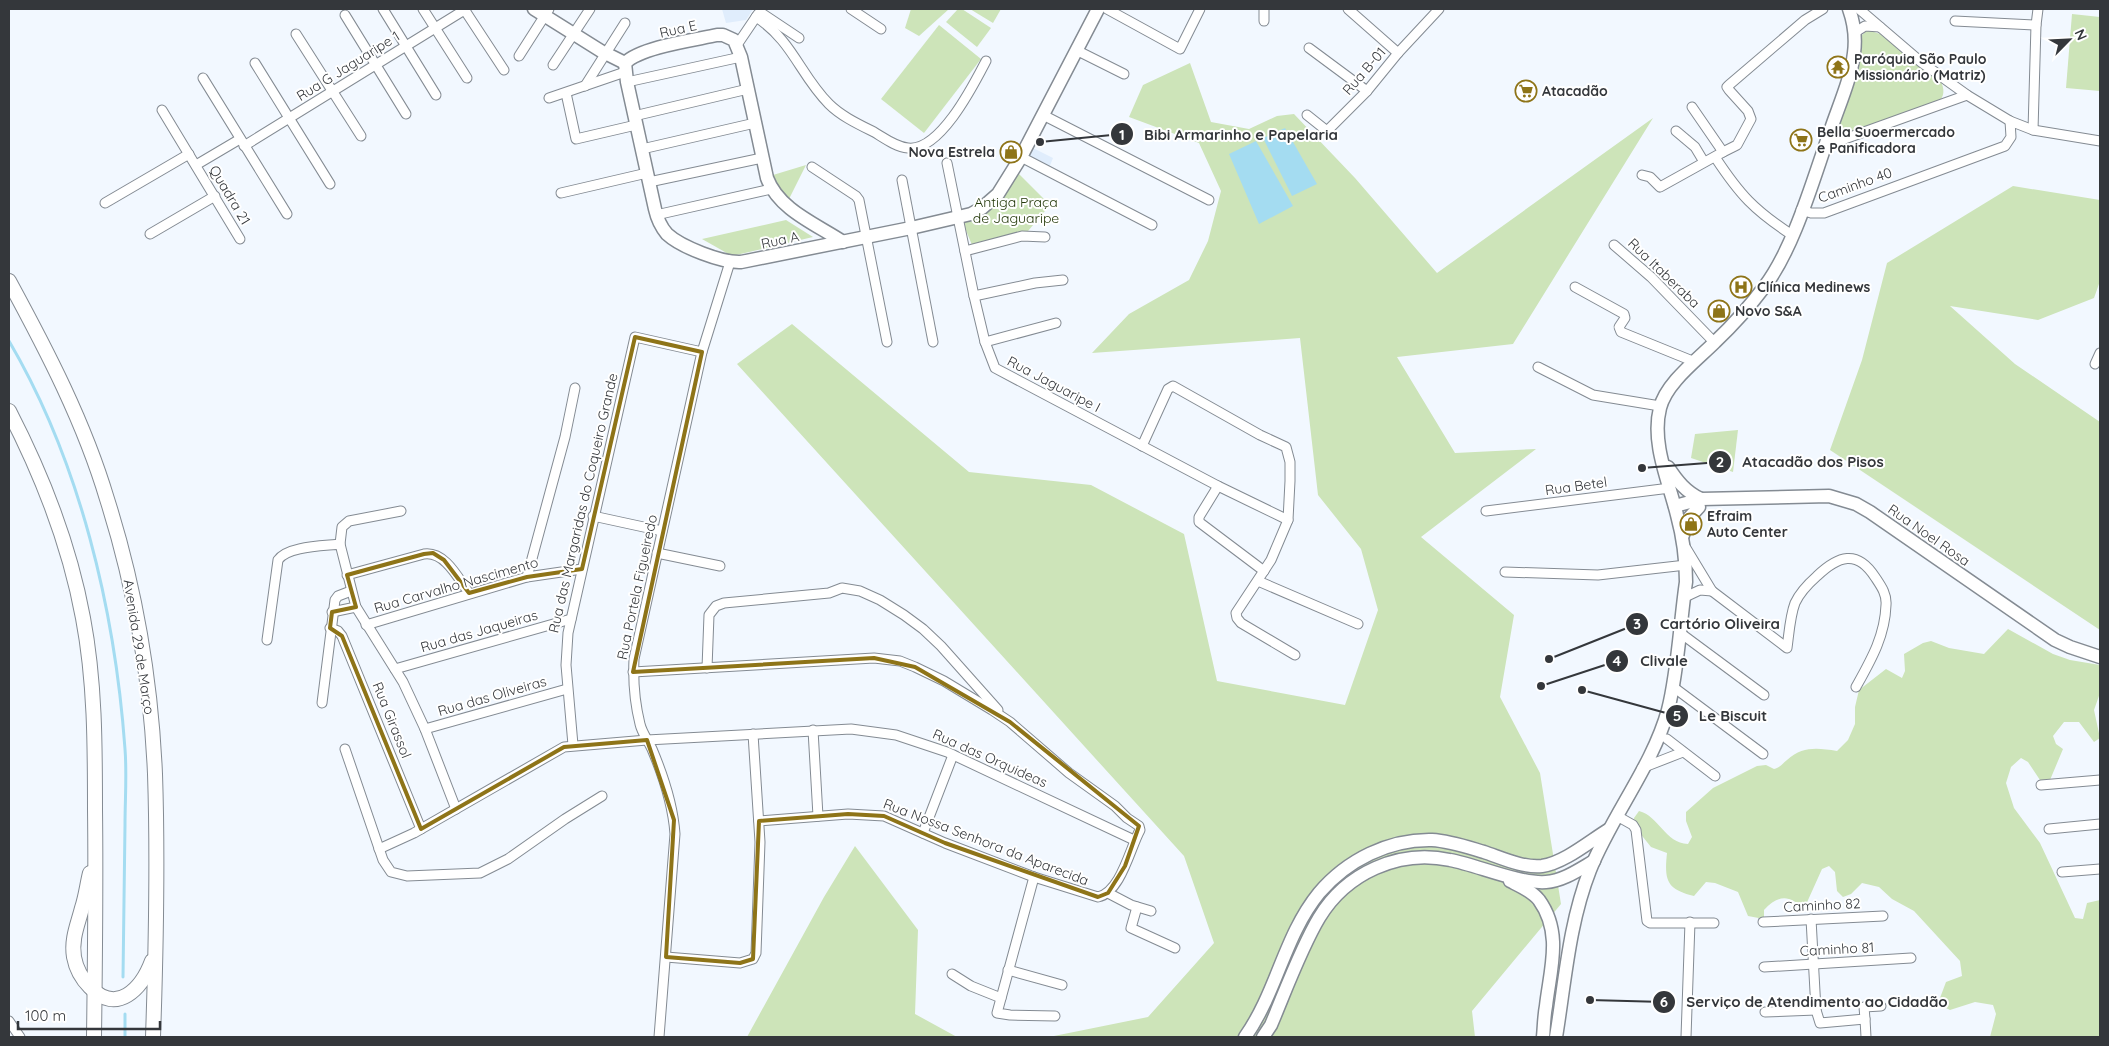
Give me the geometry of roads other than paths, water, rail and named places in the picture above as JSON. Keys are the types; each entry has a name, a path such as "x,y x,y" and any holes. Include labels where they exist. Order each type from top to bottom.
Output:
{"main road":[{"path":"843,242 971,214 989,203 1004,185 1044,115 1098,9"},
{"path":"1556,1037 1582,895 1594,860 1662,726 1668,709 1672,686 1684,598 1686,565 1676,509 1662,459 1657,431 1660,406 1666,393 1715,343 1766,285 1792,235 1825,146 1852,64 1854,33 1849,9"},
{"path":"543,11 574,34 605,53 625,72"},
{"name":"Rua E","path":"625,72 629,58 644,52 717,35 729,37 739,51"},
{"name":"Rua A","path":"739,51 762,158 771,189 787,207 843,242"},
{"name":"Rua A","path":"625,72 656,215 661,225 676,240 719,260 730,262 754,260 843,242"},
{"name":"Avenida 29 de Março","path":"9,281 59,377 80,423 107,498 125,564 143,660 154,773 155,954 153,1037"},
{"path":"9,411 25,445 55,520 66,551 83,617 92,704 96,843 94,1037"},
{"path":"1662,459 1682,486 1700,503 1688,519 1682,540"},
{"name":"Rua Noel Rosa","path":"1676,509 1724,500 1829,496 1856,504 2055,640 2070,648 2100,657"},
{"path":"1245,1037 1271,992 1302,916 1320,892 1337,875 1358,859 1378,850 1410,841 1434,840 1460,845 1531,866 1544,866 1563,858 1611,828"},
{"path":"96,843 73,944 77,968 95,993 102,997 116,1000 132,992 148,972 155,954"},
{"path":"1263,1037 1271,1025 1320,917 1335,898 1358,876 1388,862 1412,858 1449,860 1494,873 1546,882 1561,879 1594,860"},
{"path":"1494,873 1524,888 1538,899 1544,909 1553,936 1554,957 1543,1037"}],"street":[{"path":"383,9 436,95"},
{"path":"423,9 467,78"},
{"path":"465,9 504,70"},
{"name":"Rua G Jaguaripe 1","path":"196,166 290,118 465,9"},
{"path":"553,65 590,9"},
{"path":"851,9 881,29"},
{"path":"1107,9 1180,48 1200,9"},
{"path":"1264,9 1264,21"},
{"path":"1348,9 1398,53"},
{"path":"1642,175 1650,177 1660,186 1737,145 1750,119 1748,111 1727,87 1798,26 1823,9"},
{"path":"1859,9 1921,62 1967,95 2010,120 2032,130 2100,141"},
{"path":"2032,130 2038,9"},
{"path":"519,56 543,11"},
{"name":"Rua B-01","path":"1307,114 1327,131 1367,91 1434,11"},
{"path":"759,13 799,38"},
{"path":"549,98 625,72 739,51 759,13"},
{"path":"759,13 781,37 828,104 842,115 886,139 908,148 916,148 930,141 956,114 968,96 986,61"},
{"path":"345,16 406,114"},
{"path":"1954,21 2036,25"},
{"path":"585,86 625,23"},
{"path":"1854,33 1865,26 1880,27"},
{"path":"296,34 361,136"},
{"path":"1310,48 1367,91"},
{"path":"1076,50 1124,74"},
{"path":"255,63 330,184"},
{"path":"203,78 287,214"},
{"path":"566,92 576,139 635,120 748,89"},
{"path":"1825,146 1967,95"},
{"path":"1692,107 1748,203 1766,218 1792,235"},
{"name":"Quadra 21","path":"162,110 240,239"},
{"path":"1044,115 1209,200"},
{"name":"Caminho 40","path":"1802,210 1811,213 1824,213 2005,146 2011,137 2010,120"},
{"path":"642,149 755,123"},
{"path":"1676,131 1696,146 1704,162"},
{"path":"105,203 189,154"},
{"path":"1020,157 1152,225"},
{"path":"561,193 762,158"},
{"name":"Rua Jaguaripe I","path":"948,163 974,296 985,342 995,368 1218,486 1288,520"},
{"path":"812,168 856,196 859,200 887,342"},
{"path":"902,180 933,342"},
{"path":"656,215 771,189"},
{"path":"150,234 215,196"},
{"path":"965,251 1022,236 1046,237"},
{"name":"Rua Itaberaba","path":"1614,245 1651,277 1715,343"},
{"name":"Rua Portela Figueiredo","path":"659,1037 675,848 675,827 670,804 640,725 633,672 634,659 702,352 730,262"},
{"path":"974,296 1035,283 1063,280"},
{"path":"1575,287 1624,314 1625,318 1619,327 1621,332 1695,362"},
{"path":"985,342 1056,323"},
{"name":"Rua das Margaridas do Coqueiro Grande","path":"574,745 567,689 566,649 593,516 635,336 702,352"},
{"path":"2095,364 2100,353"},
{"path":"1538,367 1593,395 1660,406"},
{"path":"1142,446 1168,389 1173,386 1179,387 1260,435 1286,447 1290,462 1288,520 1275,553 1239,609 1237,618 1241,623 1295,655"},
{"path":"527,577 565,437 575,388"},
{"path":"1218,486 1199,516 1198,522 1264,571"},
{"name":"Rua Betel","path":"1486,511 1670,488"},
{"path":"401,511 349,521 342,528 340,544 346,575 356,607 366,626 395,669 425,729 456,809"},
{"path":"593,516 662,531"},
{"path":"1682,540 1712,591 1787,648 1795,604 1804,589 1829,564 1843,558 1851,558 1868,567 1884,591 1886,604 1882,636 1876,651 1856,686"},
{"path":"266,640 280,556 293,550 340,544"},
{"path":"346,575 433,553 444,560 469,593"},
{"path":"657,553 720,566"},
{"path":"1504,572 1598,575 1686,565"},
{"name":"Rua Carvalho Nascimento","path":"366,626 469,593 527,577 582,569"},
{"path":"1258,581 1358,624"},
{"path":"707,668 709,615 716,606 724,603 829,593 842,588 849,588 880,600 923,629 1010,722 1070,773 1139,826 1140,830 1134,840 1125,866 1108,893 1150,911"},
{"path":"1684,598 1700,590 1712,591"},
{"path":"322,703 335,600 338,596 351,591"},
{"path":"332,612 356,607"},
{"name":"Rua das Jaqueiras","path":"395,669 571,619"},
{"name":"Rua Girassol","path":"330,628 338,631 342,636 421,829"},
{"path":"1679,632 1764,695"},
{"path":"633,672 886,659 900,661 944,681 1010,722"},
{"path":"1672,686 1763,754"},
{"name":"Rua das Oliveiras","path":"425,729 567,689"},
{"name":"Rua das Orquideas","path":"379,849 421,829 554,752 574,745 851,729 881,732 926,743 1134,840"},
{"path":"812,730 818,816"},
{"path":"666,957 740,963 753,959 756,952 759,821 753,734"},
{"path":"1667,739 1715,776"},
{"path":"344,749 387,867 392,872 407,876 480,873 508,859 602,796"},
{"path":"1642,768 1684,752"},
{"path":"923,833 953,755"},
{"path":"2041,785 2100,780"},
{"name":"Rua Nossa Senhora da Aparecida","path":"759,821 855,814 884,816 1034,877 1098,897 1108,893"},
{"path":"1617,816 1633,825 1636,830 1647,921 1650,923 1714,923"},
{"path":"2049,829 2100,824"},
{"path":"2062,872 2100,869"},
{"path":"1034,877 997,1013 1055,1016"},
{"path":"1137,907 1131,928 1175,948"},
{"name":"Caminho 82","path":"1763,922 1883,916"},
{"path":"1812,919 1816,1010 1820,1022 1865,1019"},
{"path":"1686,1037 1690,922"},
{"name":"Caminho 81","path":"1764,967 1911,958"},
{"path":"1008,970 1062,985"},
{"path":"952,974 972,986 1001,998"},
{"path":"1866,1037 1864,1007 1881,1006"},
{"path":"1766,1012 1816,1010"},
{"path":"9,1021 20,1037"}],"water":[{"path":"1285,128 1317,184 1292,196 1263,138"},
{"path":"1256,141 1293,206 1259,224 1229,154"}],"waterway":[{"path":"9,341 34,388 56,436 74,487 90,538 113,644 126,758 123,977"},
{"path":"125,1014 125,1037"}],"place":[{"name":"Paróquia São Paulo Missionário (Matriz)","path":"1838,67"},
{"name":"Atacadão","path":"1526,91"},
{"name":"Bella Suoermercado e Panificadora","path":"1801,140"},
{"name":"Bibi Armarinho e Papelaria","path":"1040,142"},
{"name":"Nova Estrela","path":"1011,152"},
{"name":"Clínica Medinews","path":"1741,287"},
{"name":"Novo S&A","path":"1719,311"},
{"name":"Atacadão dos Pisos","path":"1642,468"},
{"name":"Efraim Auto Center","path":"1691,524"},
{"name":"Cartório Oliveira","path":"1549,659"},
{"name":"Clivale","path":"1541,686"},
{"name":"Le Biscuit","path":"1582,690"},
{"name":"Serviço de Atendimento ao Cidadão","path":"1590,1000"}],"park label":[{"name":"Antiga Praça de Jaguaripe","path":"1016,210"}]}
